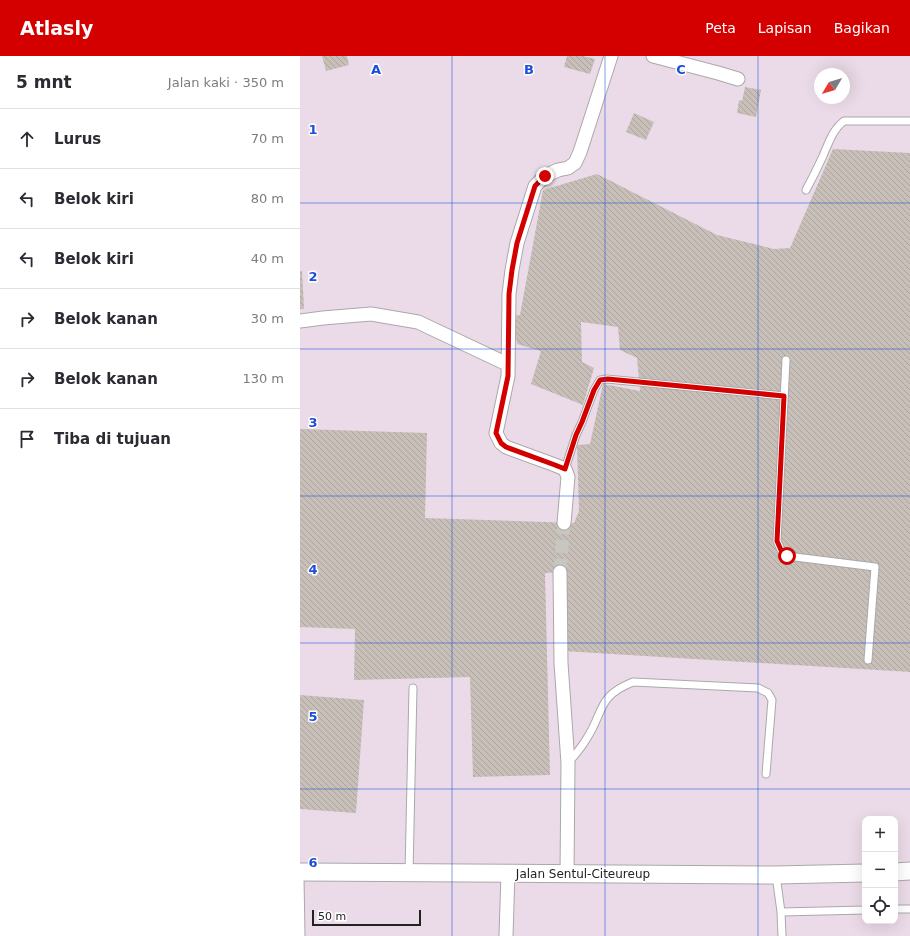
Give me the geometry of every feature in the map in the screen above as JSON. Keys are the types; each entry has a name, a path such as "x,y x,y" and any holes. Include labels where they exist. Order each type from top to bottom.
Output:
{"street":[{"path":"564,523 568,477 565,469 506,447 501,443 496,433 508,376 507,364 510,282 517,243 535,186 545,176 558,170 568,168 575,163 580,152 611,56"},
{"path":"653,56 718,73 738,80"},
{"path":"300,321 371,314 418,322 507,364"},
{"path":"560,572 561,663 568,763 567,874"},
{"path":"898,872 910,871"},
{"name":"Jalan Sentul-Citeureup","path":"300,872 776,875 862,872"},
{"path":"506,936 508,873"}],"lane":[{"path":"806,190 834,131 838,125 844,121 910,121"},
{"path":"786,360 777,541 781,550 787,556 875,567 868,660"},
{"path":"565,469 576,435 594,390 600,380 608,379 784,396"},
{"path":"568,763 588,738 603,704 608,697 617,689 632,682 758,688 768,692 772,700 766,774"},
{"path":"409,873 413,688"},
{"path":"776,875 781,912 782,936"},
{"path":"300,877 301,936"},
{"path":"898,909 910,909"},
{"path":"781,912 862,910"}],"shaded area":[{"path":"300,56 910,56 910,936 300,936"}],"building":[{"path":"322,56 347,56 349,65 326,71"},
{"path":"567,56 583,56 595,59 590,74 564,67"},
{"path":"745,87 761,90 756,117 737,113 739,100 742,101"},
{"path":"634,113 654,122 646,140 626,132"},
{"path":"833,149 910,153 910,672 563,651 560,572 545,573 550,775 473,777 470,677 354,680 355,629 300,627 300,429 427,433 425,518 574,523 579,511 577,445 590,444 603,384 640,391 637,358 620,350 618,327 581,322 582,362 594,368 583,405 531,384 541,351 517,344 513,316 520,315 543,190 597,174 717,235 774,249 790,248"},
{"path":"300,271 302,271 304,309 300,309"},
{"path":"300,695 364,700 356,813 300,809"}],"tunnel":[{"path":"560,572 564,523"}],"route":[{"path":"545,176 535,186 517,243 512,270 509,294 508,376 496,433 501,443 506,447 565,469 576,435 594,390 600,380 608,379 784,396 777,541 781,550 787,556"}]}
